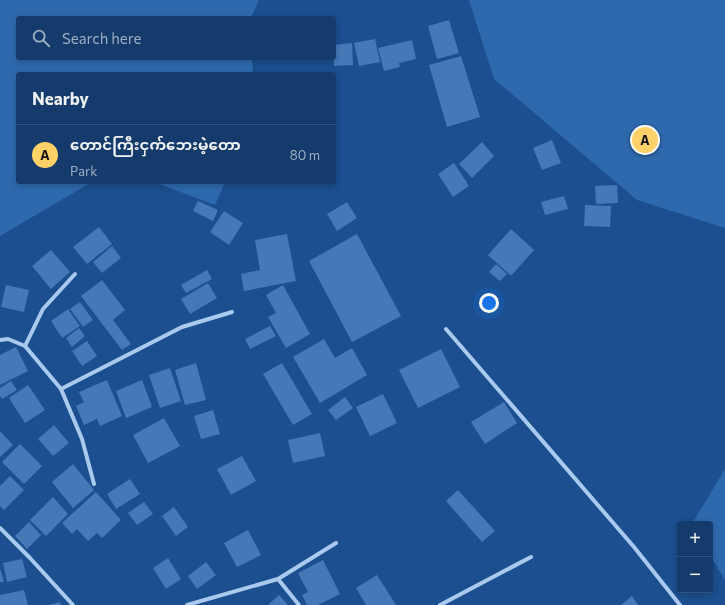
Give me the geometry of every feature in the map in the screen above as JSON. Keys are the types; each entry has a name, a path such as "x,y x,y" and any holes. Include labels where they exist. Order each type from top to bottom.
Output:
{"street":[{"path":"25,346 43,310 75,274"},
{"path":"61,389 182,327 232,312"},
{"path":"446,328 634,547 680,605"},
{"path":"0,340 8,339 25,346 61,389 82,439 94,484"},
{"path":"0,528 73,605"},
{"path":"186,605 278,579 336,543"},
{"path":"440,605 531,557"},
{"path":"278,579 299,605"}],"shaded area":[{"path":"0,0 259,0 252,16 16,16 16,60 252,60 253,72 16,72 16,184 89,184 0,236"},
{"path":"469,0 725,0 725,228 637,200 494,79"},
{"path":"159,184 224,184 215,205"},
{"path":"725,469 725,580 713,560 713,521 694,521"}],"building":[{"path":"449,20 459,53 437,59 428,26"},
{"path":"375,39 380,62 359,66 354,43"},
{"path":"412,40 416,59 399,63 400,67 384,71 378,48"},
{"path":"352,43 353,65 334,66 334,60 336,60 336,45"},
{"path":"461,56 480,117 447,127 429,65"},
{"path":"552,140 561,163 542,170 533,148"},
{"path":"482,142 494,156 472,178 459,164"},
{"path":"454,163 469,186 453,197 438,174"},
{"path":"617,185 618,203 596,204 595,186"},
{"path":"564,196 568,209 545,215 541,202"},
{"path":"198,201 218,210 213,221 193,211"},
{"path":"347,202 357,218 337,231 327,214"},
{"path":"585,205 611,206 610,227 584,226"},
{"path":"224,211 243,223 229,245 210,232"},
{"path":"99,227 112,244 87,264 73,247"},
{"path":"511,229 534,250 511,276 488,255"},
{"path":"287,234 296,281 244,291 241,274 260,270 255,240"},
{"path":"357,234 401,316 352,342 309,261"},
{"path":"112,246 121,258 102,273 93,262"},
{"path":"51,250 70,272 51,289 32,266"},
{"path":"496,264 507,274 500,281 489,272"},
{"path":"207,270 212,279 186,293 181,285"},
{"path":"102,280 125,310 113,320 131,344 122,350 81,296"},
{"path":"208,283 217,298 190,314 181,299"},
{"path":"6,285 29,290 24,312 1,307"},
{"path":"283,285 310,334 286,348 268,317 276,313 266,295"},
{"path":"80,302 93,320 83,327 70,309"},
{"path":"68,309 80,326 62,338 51,321"},
{"path":"270,326 276,336 250,349 245,339"},
{"path":"79,328 85,336 72,347 66,338"},
{"path":"324,339 335,358 352,348 367,375 320,403 293,357"},
{"path":"87,341 97,356 82,366 72,351"},
{"path":"16,347 28,371 0,385 0,355"},
{"path":"441,349 460,387 418,408 399,370"},
{"path":"196,363 206,400 185,405 175,370"},
{"path":"282,363 312,414 293,425 263,374"},
{"path":"170,368 181,401 160,408 149,375"},
{"path":"107,380 122,416 100,426 97,419 84,425 76,406 84,402 79,392"},
{"path":"142,380 152,407 126,418 116,391"},
{"path":"11,381 17,390 2,399 0,396 0,388"},
{"path":"28,385 45,410 25,423 9,398"},
{"path":"383,394 397,423 370,436 356,407"},
{"path":"345,397 353,408 336,420 328,410"},
{"path":"504,402 517,423 485,444 471,422"},
{"path":"213,410 220,434 201,439 194,416"},
{"path":"164,418 180,446 148,463 133,435"},
{"path":"54,425 69,443 53,456 38,439"},
{"path":"0,431 13,445 0,457"},
{"path":"320,433 325,456 293,463 288,440"},
{"path":"20,444 42,466 24,484 2,462"},
{"path":"242,456 256,481 231,495 217,469"},
{"path":"73,464 94,490 73,508 52,482"},
{"path":"10,476 24,490 4,510 0,506 0,486"},
{"path":"130,479 140,494 116,509 107,494"},
{"path":"458,490 495,531 482,542 446,501"},
{"path":"96,492 121,520 102,538 97,533 88,541 77,529 72,534 62,523"},
{"path":"53,497 68,514 46,536 30,520"},
{"path":"144,502 153,514 137,525 128,513"},
{"path":"174,507 188,527 176,536 162,516"},
{"path":"29,522 41,535 27,549 15,536"},
{"path":"248,530 261,555 237,567 224,543"},
{"path":"168,558 181,579 166,589 153,568"},
{"path":"22,559 27,577 7,582 3,563"},
{"path":"323,560 340,594 318,605 307,605 302,595 308,592 298,573"},
{"path":"206,562 216,575 197,589 188,576"},
{"path":"0,568 4,582 0,582"},
{"path":"377,575 396,605 366,605 356,588"},
{"path":"24,590 28,605 0,605 0,595"},
{"path":"279,595 288,605 268,605"},
{"path":"632,596 638,605 621,605"},
{"path":"60,602 61,605 49,605"}],"place":[{"name":"တောင်ကြီးငှက်ဘေးမဲ့တော","path":"645,140"}]}
